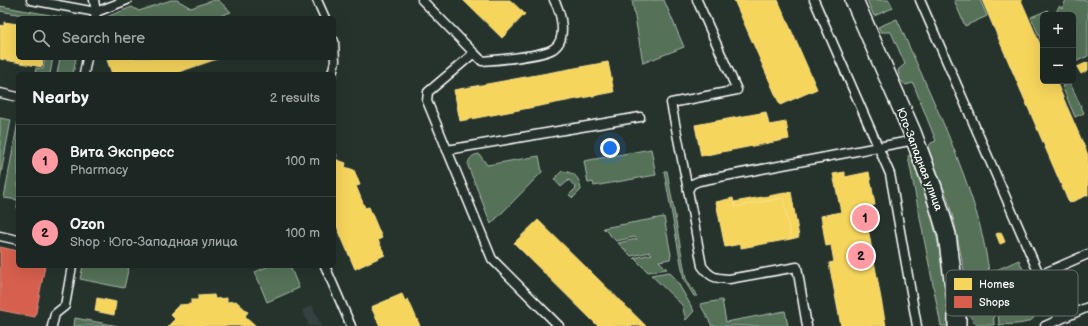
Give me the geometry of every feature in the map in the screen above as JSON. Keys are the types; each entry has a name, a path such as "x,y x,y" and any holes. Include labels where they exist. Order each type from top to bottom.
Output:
{"street":[{"name":"Юго-Западная улица","path":"854,0 915,140 933,188 947,235 952,270"}],"lane":[{"path":"31,0 96,15 127,0"},
{"path":"94,0 96,15"},
{"path":"318,0 324,16"},
{"path":"422,0 482,61 499,60 553,49 559,42 561,34 558,7 554,0"},
{"path":"698,0 737,90 671,103 702,266 708,275 729,279 796,267 807,326"},
{"path":"814,0 890,174 917,326"},
{"path":"920,0 1038,270"},
{"path":"474,53 428,92 427,101 492,260 559,326"},
{"path":"84,72 87,60"},
{"path":"332,72 335,60"},
{"path":"0,93 16,97"},
{"path":"447,150 640,117"},
{"path":"688,190 692,184 699,181 915,140"},
{"path":"0,236 16,240"},
{"path":"1051,270 1088,254"},
{"path":"52,326 55,314 65,306 72,268"},
{"path":"326,268 351,326"},
{"path":"1078,312 1088,308"},
{"path":"1057,316 1059,320"},
{"path":"1045,326 1069,316"}],"shaded area":[{"path":"312,305 321,326 309,326 302,310"}],"green space":[{"path":"171,0 177,0 191,8 213,0 218,0 231,12 220,16 109,16 132,7 139,11"},
{"path":"632,0 664,0 684,47 643,63"},
{"path":"867,0 889,0 893,8 874,16"},
{"path":"954,0 980,0 987,16 965,26"},
{"path":"1066,0 1088,0 1088,56 1076,62 1076,12 1056,12 1059,6 1062,8"},
{"path":"0,6 55,16 29,16 0,11"},
{"path":"1040,13 1040,38 1031,17"},
{"path":"897,19 947,132 965,179 978,217 989,270 964,270 955,225 947,197 928,148 931,143 936,141 913,83 906,85 900,80 898,70 905,64 891,32 881,32 878,27"},
{"path":"45,60 53,60 50,72 35,72 36,68 43,69"},
{"path":"60,60 76,60 73,72 57,72"},
{"path":"1070,84 1084,113 1075,117 1062,86"},
{"path":"0,118 11,120 0,179"},
{"path":"16,132 16,200 4,198"},
{"path":"651,149 656,175 594,186 593,182 588,183 584,161"},
{"path":"479,154 487,165 539,156 542,172 491,224 468,166 471,158 474,155"},
{"path":"910,155 915,167 933,222 946,286 946,316 950,316 952,326 941,326 908,156"},
{"path":"562,171 574,174 578,179 581,190 573,198 569,195 576,188 569,180 561,187 554,179"},
{"path":"664,171 667,171 686,279 697,296 694,296 684,280"},
{"path":"664,217 671,255 670,259 659,261 667,269 648,272 634,258 652,254 650,252 631,256 618,243 637,239 635,237 616,241 603,228"},
{"path":"1019,260 1023,270 996,270"},
{"path":"83,268 129,268 124,288 80,279"},
{"path":"264,268 291,268 299,288 267,302 255,272"},
{"path":"669,272 675,278 694,311 686,320 682,305 651,275"},
{"path":"722,300 726,322 785,311 788,326 712,326 700,304"},
{"path":"970,316 993,316 994,325 980,325 975,323"},
{"path":"998,316 1034,316 1030,321 1023,323 999,325"},
{"path":"75,318 118,326 74,326"}],"building: Homes":[{"path":"463,0 510,0 525,14 502,38"},
{"path":"734,0 778,0 817,89 780,105"},
{"path":"982,0 1021,0 1040,44 1040,84 1057,84 1088,155 1088,195 1069,203"},
{"path":"4,22 16,24 16,60 43,60 42,67 0,59 0,25 4,26"},
{"path":"107,60 214,60 179,72 111,72"},
{"path":"608,62 614,92 460,121 454,90"},
{"path":"1088,62 1088,70 1081,74 1077,67"},
{"path":"766,112 769,125 786,122 789,139 701,156 695,125"},
{"path":"336,159 346,163 345,167 354,170 360,185 356,186 365,208 369,207 382,238 378,240 385,255 355,269 336,225"},
{"path":"845,172 845,177 869,172 875,205 869,206 872,222 867,223 886,326 841,326 829,263 834,262 831,245 826,246 821,216 841,212 833,174"},
{"path":"791,192 799,237 791,239 783,198 735,207 734,202"},
{"path":"733,198 735,207 783,198 791,239 741,248 741,244 725,247 716,202"},
{"path":"538,220 646,326 598,326 514,243"},
{"path":"1001,232 1005,242 1000,244 996,234"},
{"path":"402,294 405,301 408,299 420,326 380,326 371,307"},
{"path":"214,295 215,299 227,298 227,302 236,301 248,312 245,316 256,326 168,326 175,319 170,314 179,305 191,304 191,300 198,300 198,296"},
{"path":"97,298 116,302 114,315 95,311"}],"building: Shops":[{"path":"0,247 16,251 16,268 45,268 35,317 0,310"}],"place":[{"name":"Вита Экспресс","path":"865,218"},
{"name":"Ozon","path":"861,256"}]}
